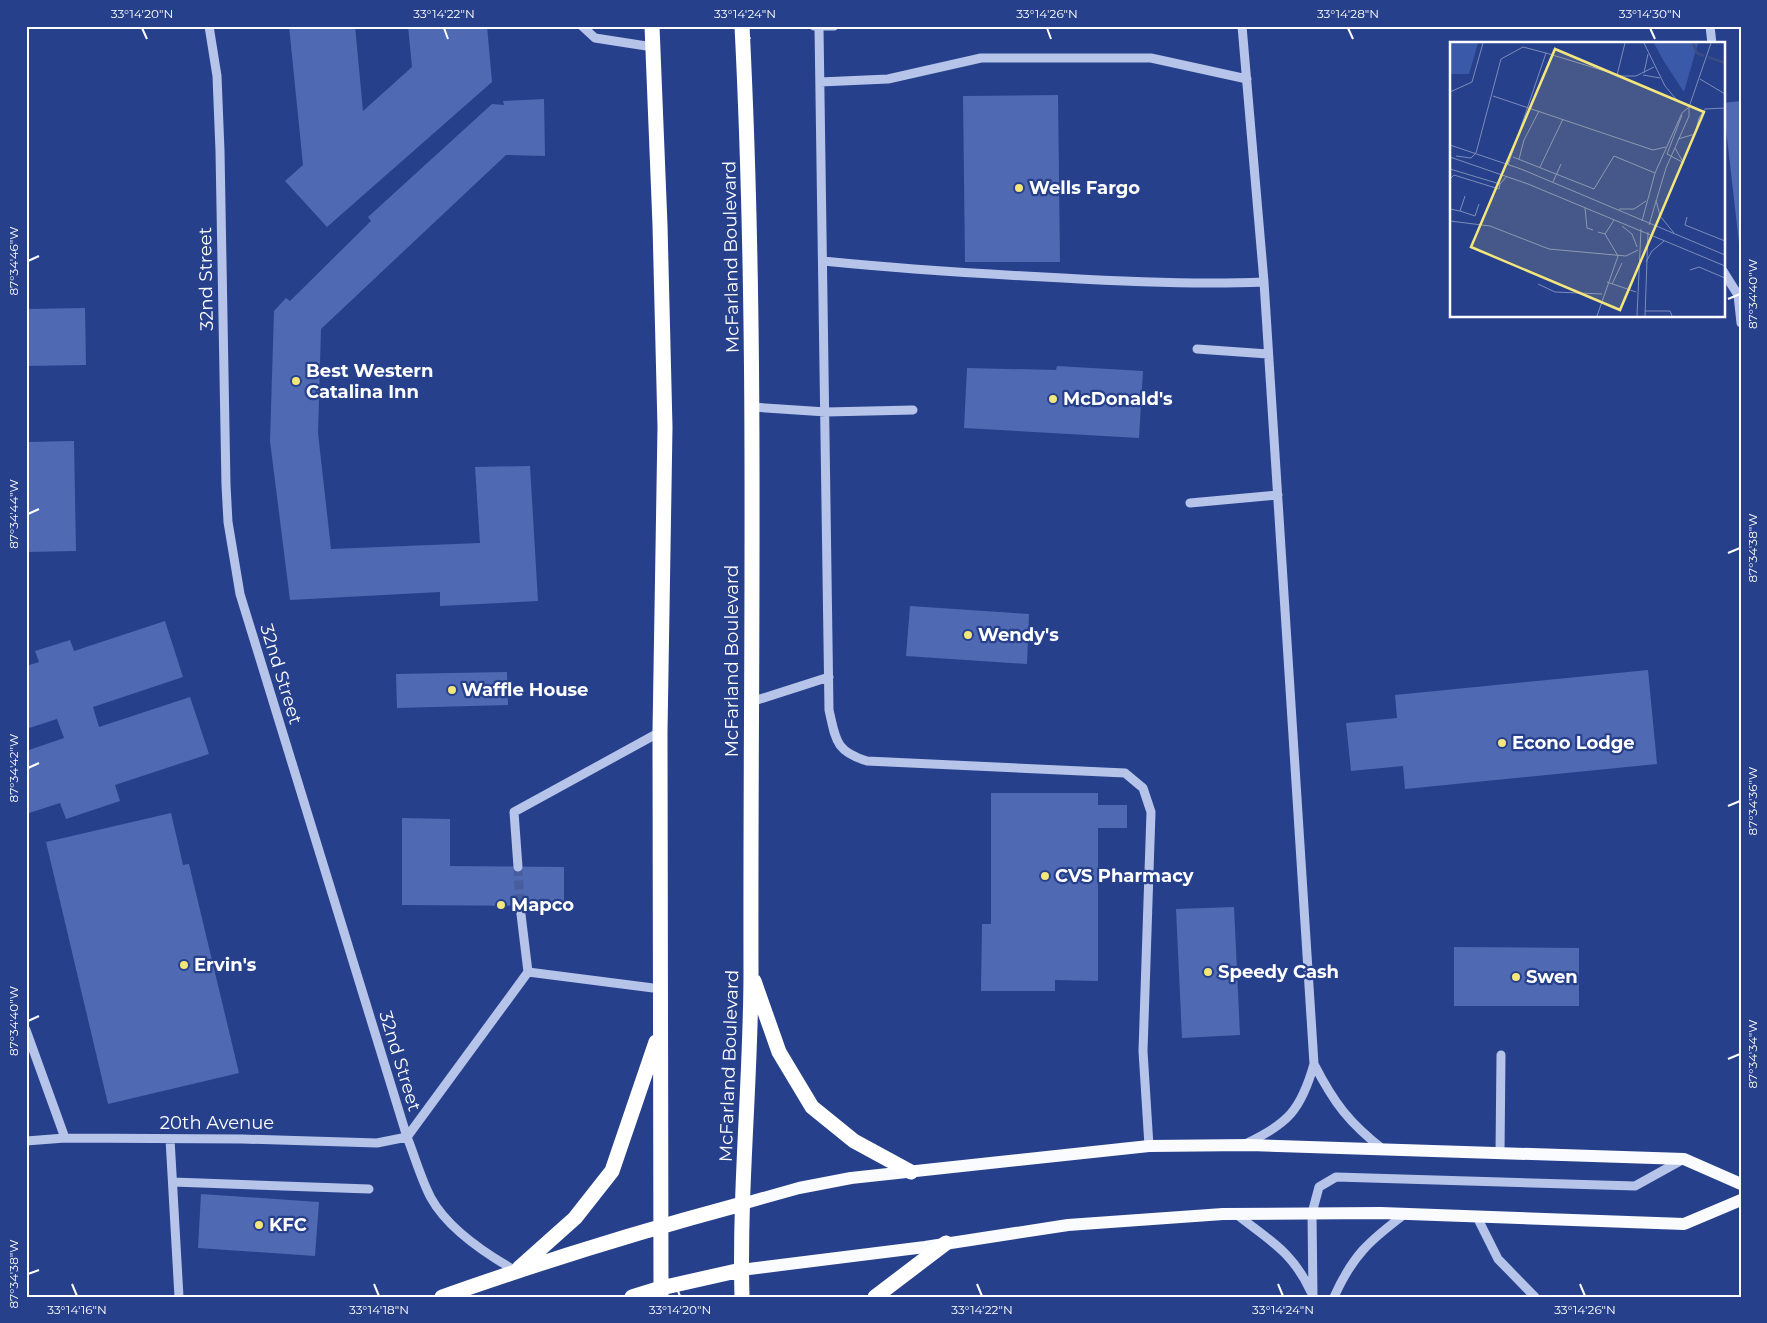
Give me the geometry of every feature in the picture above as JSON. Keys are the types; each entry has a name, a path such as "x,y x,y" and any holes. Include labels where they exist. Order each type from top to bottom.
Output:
{"highway":[{"path":"652,26 665,426 660,732 661,1292"},
{"name":"McFarland Boulevard","path":"742,26 747,127 752,407 751,973 742,1204 742,1297"},
{"path":"751,973 779,1052 812,1108 854,1141 911,1172"},
{"path":"516,1271 575,1218 612,1171 636,1105 661,1026"},
{"path":"442,1297 516,1271 661,1226 742,1204"},
{"path":"875,1297 946,1243"},
{"path":"632,1297 661,1292 741,1270"}],"main road":[{"path":"742,1204 799,1188 851,1178 1149,1146 1241,1145 1684,1159 1741,1184"},
{"path":"741,1270 1068,1225 1236,1214 1312,1213 1405,1214 1684,1224 1741,1200"}],"street":[{"name":"32nd Street","path":"209,26 217,76 220,151 228,522 240,594 407,1137 432,1200 460,1233 488,1254 516,1271"},
{"path":"582,26 596,38 653,47"},
{"path":"834,26 816,27 820,82 829,677 830,710 836,740 848,755 867,761 1125,773 1143,788 1151,812 1143,1052 1149,1146"},
{"path":"1241,1145 1273,1131 1290,1117 1307,1089 1314,1064 1264,282 1242,26"},
{"path":"1710,26 1712,42"},
{"path":"820,82 888,79 981,58 1151,58 1247,79"},
{"path":"823,261 922,271 1125,282 1198,285 1264,282"},
{"path":"1724,273 1738,295 1741,324"},
{"path":"1197,349 1268,354"},
{"path":"752,407 826,412 913,410"},
{"path":"1190,503 1278,495"},
{"path":"751,702 829,677"},
{"path":"518,867 514,812 660,732"},
{"path":"407,1137 528,972 520,906"},
{"path":"528,972 661,989"},
{"path":"26,1030 65,1138"},
{"path":"1500,1153 1501,1055"},
{"path":"1314,1064 1342,1112 1365,1136 1384,1150"},
{"name":"20th Avenue","path":"26,1142 65,1138 377,1143 407,1137"},
{"path":"170,1139 179,1297"},
{"path":"1313,1296 1312,1213 1319,1188 1336,1177 1635,1186 1684,1159"},
{"path":"173,1182 369,1189"},
{"path":"1236,1214 1277,1244 1304,1277 1313,1296"},
{"path":"1334,1297 1346,1269 1361,1251 1405,1214"},
{"path":"1477,1217 1498,1259 1535,1297"}],"building":[{"path":"289,26 355,26 363,111 412,67 408,26 487,26 492,82 327,227 285,181 303,165"},
{"path":"1058,95 1060,262 965,262 963,96"},
{"name":"Best Western Catalina Inn","path":"544,99 545,156 506,155 321,329 318,433 331,549 480,543 475,467 530,466 538,601 440,606 440,592 290,600 270,441 274,311 286,298 290,301 371,221 368,217 492,104 504,105 503,101"},
{"path":"1741,101 1741,243 1739,243 1724,103"},
{"path":"85,308 86,365 26,366 26,309"},
{"name":"McDonald's","path":"1057,366 1143,371 1139,438 964,428 967,368 1056,370"},
{"path":"74,441 76,551 26,552 26,442"},
{"name":"Wendy's","path":"910,606 1029,614 1027,664 906,656"},
{"path":"165,621 183,677 93,707 99,727 190,697 209,754 115,785 120,801 66,819 60,803 26,814 26,751 64,738 57,719 26,729 26,666 39,662 35,651 70,640 74,651"},
{"name":"Econo Lodge","path":"1648,670 1657,764 1405,789 1403,766 1351,771 1346,723 1397,718 1395,695"},
{"name":"Waffle House","path":"507,672 508,705 397,708 396,674"},
{"name":"CVS Pharmacy","path":"991,793 1098,793 1098,805 1127,805 1127,828 1098,828 1098,981 1055,980 1055,991 981,991 982,924 991,924"},
{"path":"171,813 183,865 189,864 239,1073 108,1104 46,842"},
{"path":"402,818 450,819 450,866 564,867 564,906 402,905"},
{"name":"Speedy Cash","path":"1234,907 1240,1035 1182,1038 1176,909"},
{"name":"Swen","path":"1454,947 1579,948 1579,1006 1454,1006"},
{"name":"KFC","path":"201,1194 319,1202 315,1256 198,1248"}],"tunnel":[{"path":"518,867 520,906"}],"place":[{"name":"Wells Fargo","path":"1019,188"},
{"name":"Best Western Catalina Inn","path":"296,381"},
{"name":"McDonald's","path":"1053,399"},
{"name":"Wendy's","path":"968,635"},
{"name":"Waffle House","path":"452,690"},
{"name":"Econo Lodge","path":"1502,743"},
{"name":"CVS Pharmacy","path":"1045,876"},
{"name":"Mapco","path":"501,905"},
{"name":"Ervin's","path":"184,965"},
{"name":"Speedy Cash","path":"1208,972"},
{"name":"Swen","path":"1516,977"},
{"name":"KFC","path":"259,1225"}]}
